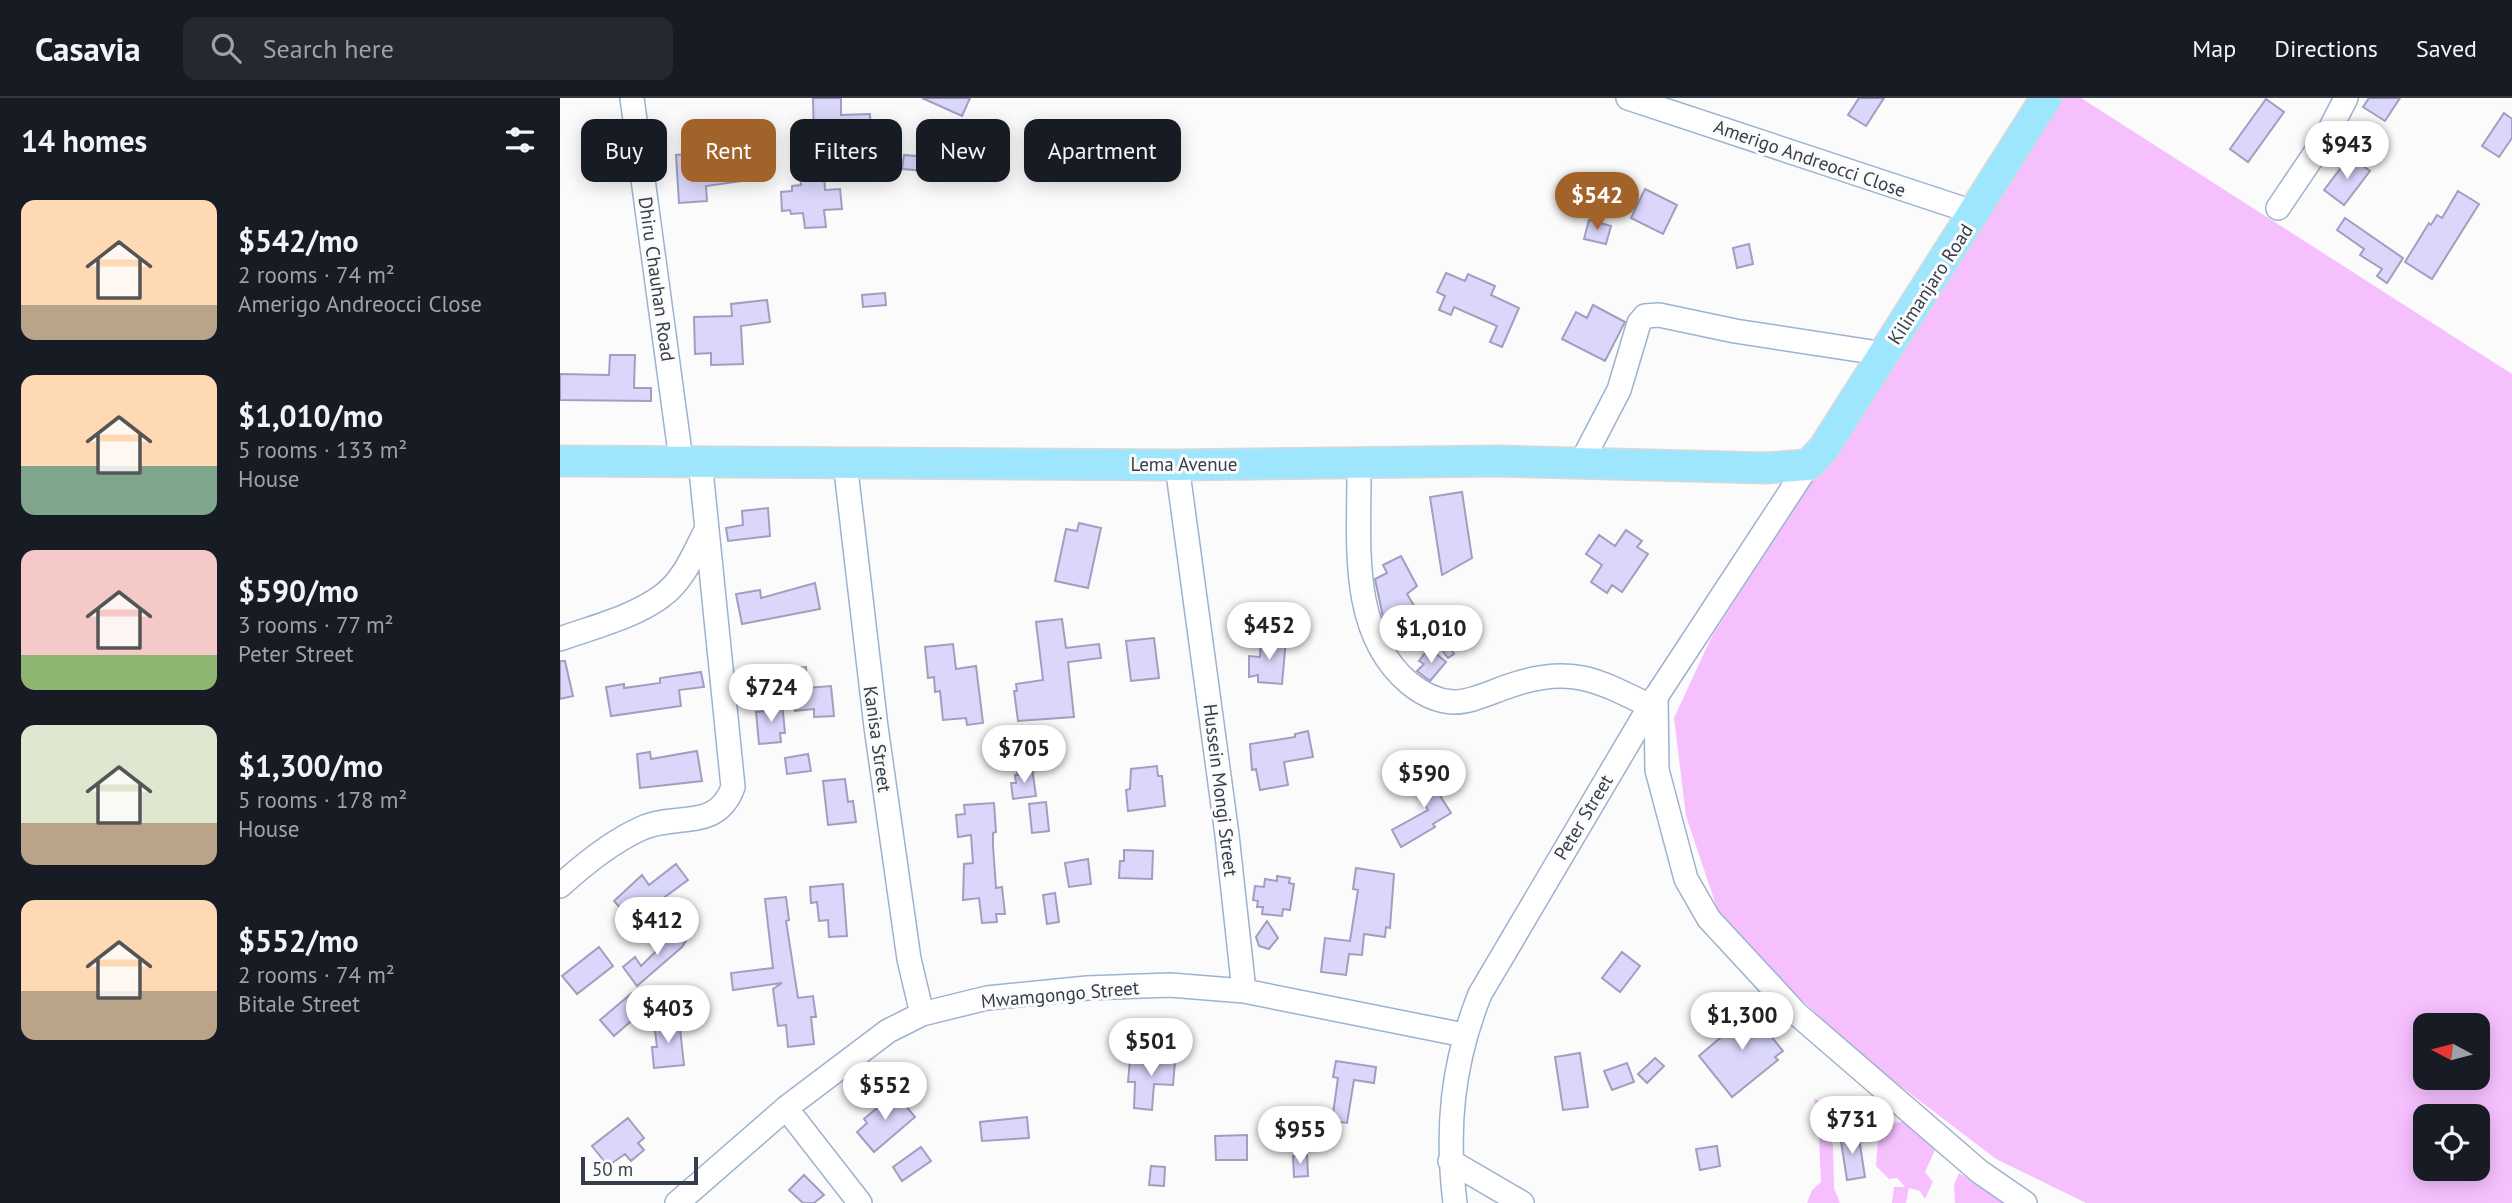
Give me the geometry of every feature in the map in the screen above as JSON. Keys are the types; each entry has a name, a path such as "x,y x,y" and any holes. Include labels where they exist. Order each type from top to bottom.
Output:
{"main road":[{"name":"Kilimanjaro Road","path":"1808,465 1824,448 1885,354 2046,98"},
{"name":"Lema Avenue","path":"560,461 1177,465 1581,463 1766,468 1808,465"}],"street":[{"name":"Dhiru Chauhan Road","path":"564,874 642,828 706,816 721,809 728,801 733,787 705,532 690,460 634,98"},
{"path":"2278,208 2326,137 2346,98"},
{"name":"Amerigo Andreocci Close","path":"1640,100 1976,213"},
{"path":"1581,463 1619,390 1639,323 1645,316 1659,315 1735,331 1885,354"},
{"name":"Kanisa Street","path":"845,462 876,727 909,959 922,1014"},
{"path":"1359,463 1363,594 1370,630 1395,671 1430,697 1453,702 1488,695 1537,677 1560,674 1609,686 1653,701 1657,770 1662,793 1686,878 1709,919 1797,1014 1980,1172 2025,1203"},
{"name":"Hussein Mongi Street","path":"1177,465 1227,835 1244,991"},
{"name":"Peter Street","path":"1455,1203 1450,1161 1453,1087 1464,1035 1480,994 1653,701 1808,465"},
{"path":"560,639 615,620 663,596 684,573 705,532"},
{"name":"Mwamgongo Street","path":"677,1203 786,1108 878,1037 922,1014 987,998 1087,988 1170,985 1244,991 1464,1035"},
{"path":"786,1108 860,1203"},
{"path":"1450,1161 1522,1203"}],"shaded area":[{"path":"2060,98 2081,98 2512,374 2512,1203 2086,1203 1996,1159 1865,1059 1723,926 1686,816 1674,718 1712,636"},
{"path":"1814,1099 1821,1101 1833,1145 1834,1188 1840,1203 1807,1203 1812,1190 1821,1182 1818,1115"},
{"path":"1910,1120 1936,1148 1925,1172 1933,1182 1925,1199 1920,1191 1909,1188 1906,1203 1892,1203 1894,1187 1905,1187 1897,1178 1889,1179 1876,1166 1878,1139 1888,1134 1884,1125"},
{"path":"1959,1173 2009,1203 1955,1203 1954,1185"}],"building":[{"path":"813,98 841,98 841,115 870,114 870,119 814,119"},
{"path":"922,98 970,98 962,116"},
{"path":"1859,98 1884,98 1866,126 1848,115"},
{"path":"2369,98 2400,98 2385,121 2363,107"},
{"path":"2266,99 2284,112 2248,162 2230,149"},
{"path":"2504,113 2512,119 2512,138 2499,157 2482,146"},
{"path":"676,155 681,155 681,182 735,182 706,186 707,201 679,203"},
{"path":"904,155 916,156 916,170 902,169"},
{"path":"2350,156 2370,171 2344,205 2324,190"},
{"path":"801,182 824,182 825,190 840,189 842,209 824,210 826,227 805,228 803,213 791,214 790,210 782,211 781,192 792,191 792,186 801,185"},
{"path":"1645,189 1677,205 1663,234 1631,218"},
{"path":"2458,191 2479,204 2432,279 2405,262 2429,223 2431,225 2437,215 2442,218"},
{"path":"2345,218 2403,258 2387,283 2377,276 2382,269 2360,255 2364,249 2337,230"},
{"path":"1589,220 1611,226 1606,244 1584,239"},
{"path":"1749,244 1753,264 1737,268 1733,248"},
{"path":"1446,273 1465,281 1468,274 1495,286 1491,295 1519,308 1502,347 1490,342 1497,326 1454,307 1451,315 1439,310 1445,296 1437,292"},
{"path":"885,293 886,305 863,307 862,295"},
{"path":"767,300 770,322 741,326 743,364 711,365 711,353 695,354 694,317 732,316 731,304"},
{"path":"1593,305 1625,322 1605,361 1562,339 1576,312 1587,318"},
{"path":"610,355 635,355 634,388 651,388 651,401 560,400 560,374 609,375"},
{"path":"1462,492 1472,558 1442,575 1430,497"},
{"path":"768,508 770,536 728,541 726,528 743,525 742,511"},
{"path":"1079,523 1101,528 1088,588 1055,581 1066,529 1077,531"},
{"path":"1626,530 1642,541 1637,547 1648,554 1622,592 1612,585 1607,593 1591,582 1602,565 1586,554 1599,535 1615,546"},
{"path":"1401,556 1417,586 1407,594 1416,609 1404,616 1400,608 1383,617 1375,579 1387,573 1383,565"},
{"path":"815,583 820,609 742,624 736,594 760,590 761,598"},
{"path":"1430,610 1454,654 1448,658 1418,619"},
{"path":"1062,619 1066,648 1099,644 1101,658 1068,662 1074,717 1018,721 1014,691 1017,691 1016,684 1043,680 1036,622"},
{"path":"1266,637 1286,639 1282,684 1258,682 1258,675 1249,677 1249,656 1260,657 1261,641 1266,642"},
{"path":"1154,638 1159,678 1131,681 1126,641"},
{"path":"953,644 956,669 976,666 983,723 967,725 966,718 943,720 940,691 935,692 934,677 928,678 925,647"},
{"path":"1429,648 1446,662 1430,681 1417,671 1424,664 1419,661"},
{"path":"560,661 565,661 573,696 560,699"},
{"path":"806,667 807,688 831,686 834,716 814,717 814,709 795,711 791,669"},
{"path":"701,672 704,687 679,690 681,706 611,716 606,687 624,684 624,688 660,683 660,678"},
{"path":"782,702 785,733 780,733 781,742 759,744 756,712 766,711 766,704"},
{"path":"1308,731 1313,757 1284,762 1288,785 1260,790 1256,769 1252,770 1250,744 1295,737 1295,734"},
{"path":"697,751 702,781 640,788 637,754 650,752 651,759"},
{"path":"808,754 811,771 787,774 785,758"},
{"path":"1157,766 1158,776 1162,776 1165,806 1128,811 1126,790 1130,789 1131,769"},
{"path":"1032,768 1036,796 1013,799 1011,783 1016,783 1017,771"},
{"path":"1435,768 1442,780 1434,786 1451,813 1433,824 1435,827 1401,847 1392,830 1428,810 1411,784"},
{"path":"845,779 848,802 853,801 856,822 828,825 823,781"},
{"path":"1046,802 1049,831 1032,833 1029,804"},
{"path":"994,803 996,888 1002,887 1005,914 996,914 997,922 982,923 979,898 963,900 964,864 973,863 971,835 958,837 956,815 965,814 964,805"},
{"path":"1124,850 1153,851 1152,879 1119,878"},
{"path":"1088,859 1091,884 1069,887 1065,863"},
{"path":"676,864 688,880 632,921 614,901 642,875 649,885"},
{"path":"1356,868 1394,874 1390,928 1386,927 1385,937 1364,934 1362,955 1349,954 1346,975 1321,972 1325,938 1350,941 1358,890 1353,889"},
{"path":"1277,876 1290,878 1289,883 1294,884 1290,910 1283,909 1282,916 1262,914 1263,907 1257,907 1258,901 1253,900 1255,886 1264,887 1265,879 1277,881"},
{"path":"843,884 847,936 829,937 828,920 819,921 817,902 811,903 810,887"},
{"path":"1055,893 1059,922 1047,924 1043,895"},
{"path":"786,897 789,920 786,921 798,998 813,996 816,1017 811,1017 814,1044 788,1047 786,1025 778,1026 773,989 782,983 733,990 731,973 773,968 765,899"},
{"path":"1267,921 1278,938 1269,949 1259,946 1256,937"},
{"path":"682,926 688,928 690,934 682,947 637,986 623,967 635,957 641,966"},
{"path":"599,947 613,966 577,994 562,976"},
{"path":"1622,952 1640,966 1620,992 1602,978"},
{"path":"632,993 640,1003 634,1009 638,1015 614,1036 600,1020"},
{"path":"1745,1004 1783,1051 1775,1057 1778,1060 1732,1097 1699,1056 1734,1026 1728,1018"},
{"path":"679,1020 684,1065 654,1068 652,1047 657,1047 654,1023"},
{"path":"1160,1050 1176,1051 1173,1085 1154,1084 1152,1110 1134,1108 1135,1082 1128,1082 1130,1060 1159,1063"},
{"path":"1580,1053 1588,1107 1563,1110 1555,1057"},
{"path":"1655,1058 1664,1066 1647,1083 1638,1074"},
{"path":"1336,1061 1376,1067 1374,1083 1354,1080 1347,1123 1332,1121 1338,1078 1333,1077"},
{"path":"1627,1063 1634,1082 1612,1090 1604,1071"},
{"path":"895,1093 915,1117 874,1152 857,1132 867,1123 864,1119"},
{"path":"1027,1117 1029,1138 982,1141 980,1122"},
{"path":"628,1118 644,1138 638,1143 644,1150 631,1161 625,1154 608,1166 592,1146"},
{"path":"1858,1132 1865,1177 1847,1180 1840,1135"},
{"path":"1247,1135 1247,1160 1216,1160 1215,1136"},
{"path":"1717,1146 1720,1166 1700,1170 1696,1149"},
{"path":"921,1147 931,1161 902,1181 893,1167"},
{"path":"1307,1155 1308,1176 1294,1177 1293,1156"},
{"path":"1151,1166 1165,1167 1164,1186 1149,1185"},
{"path":"804,1175 824,1195 814,1203 803,1203 789,1190"}]}
